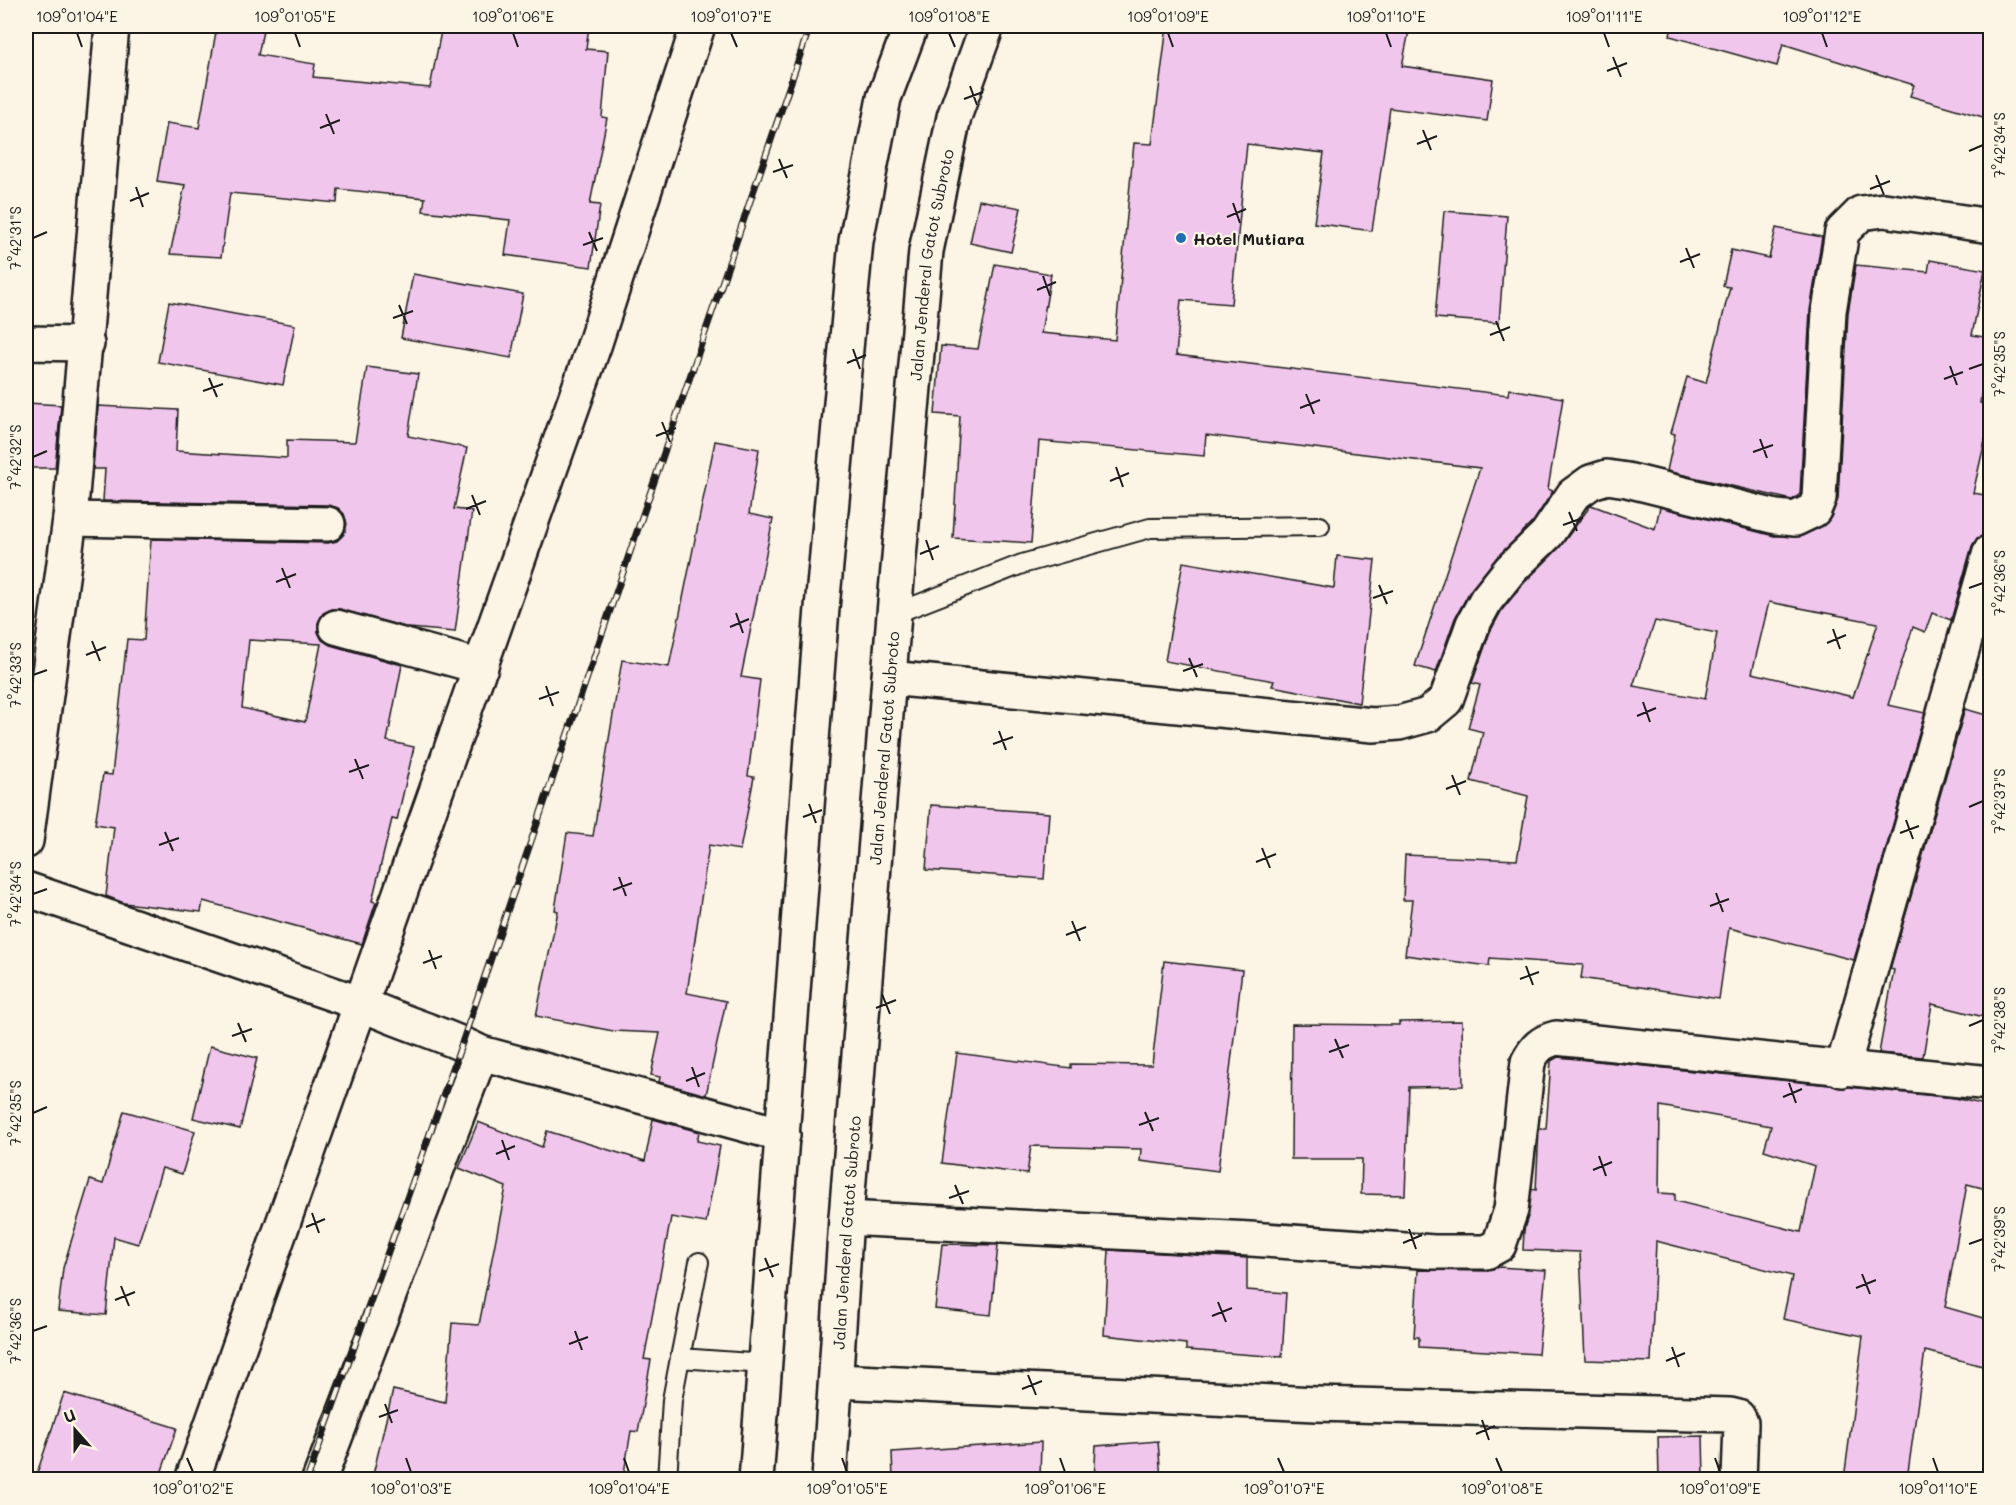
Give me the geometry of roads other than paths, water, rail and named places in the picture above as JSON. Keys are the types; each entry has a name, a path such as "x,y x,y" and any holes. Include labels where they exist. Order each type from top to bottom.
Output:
{"street":[{"path":"26,841 70,519 87,344 112,26"},
{"path":"192,1479 363,1004 595,343 698,26"},
{"path":"756,1479 822,608 856,241 884,98 911,26"},
{"name":"Jalan Jenderal Gatot Subroto","path":"829,1479 846,1218 894,614 926,251 954,117 987,26"},
{"path":"889,678 1373,725 1399,723 1428,715 1446,700 1473,624 1486,600 1510,570 1547,534 1573,495 1591,482 1607,477 1627,480 1776,517 1795,519 1814,510 1819,498 1829,311 1842,232 1861,213 1884,210 1990,226"},
{"path":"26,343 87,344"},
{"path":"70,519 328,524"},
{"path":"1842,1070 1990,552"},
{"path":"336,627 481,667"},
{"path":"26,889 363,1004 383,1014 462,1043 481,1053 783,1135"},
{"path":"846,1218 1250,1239 1434,1252 1486,1252 1499,1245 1511,1210 1528,1062 1533,1051 1543,1041 1556,1038 1842,1070 1990,1083"},
{"path":"319,1479 481,1053"},
{"path":"836,1381 1316,1404 1731,1415 1738,1417 1741,1423 1739,1479"}],"lane":[{"path":"894,614 1022,564 1150,528 1320,526"},
{"path":"667,1479 672,1400 699,1262"},
{"path":"680,1358 765,1364"}],"railway":[{"path":"307,1480 462,1043 810,26"}],"place":[{"name":"Hotel Mutiara","path":"1181,238"}]}
